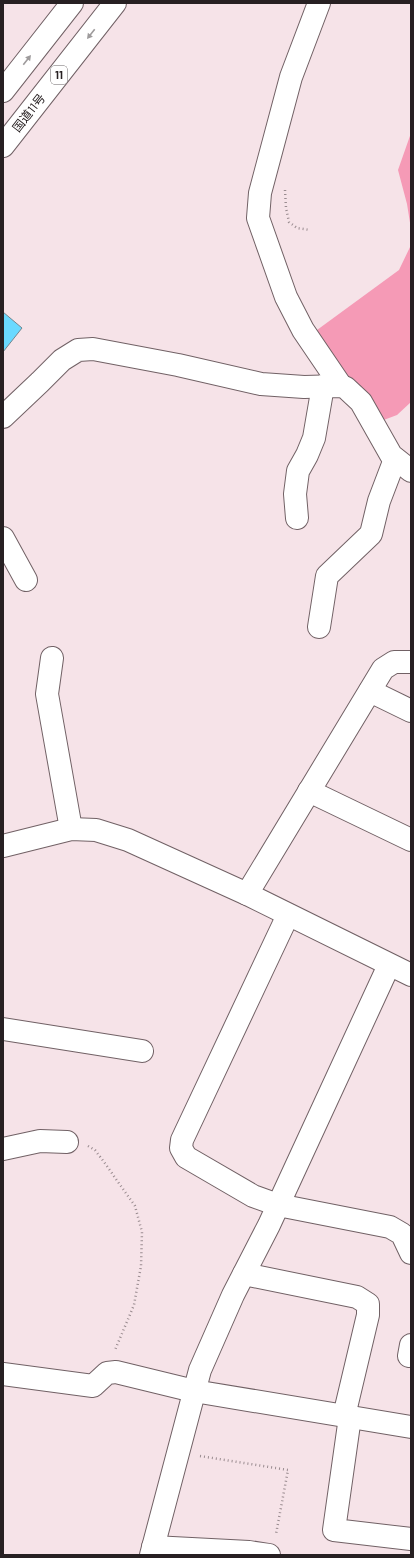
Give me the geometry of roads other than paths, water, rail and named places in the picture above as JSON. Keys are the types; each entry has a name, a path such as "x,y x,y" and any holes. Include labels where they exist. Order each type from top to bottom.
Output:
{"main road":[{"path":"3,90 72,3"},
{"name":"国道11号","path":"3,146 115,3"},
{"path":"297,518 295,494 298,471 314,438 332,386 286,297 258,218 260,193 291,78 319,3"},
{"path":"3,417 62,360 78,350 86,349 170,363 261,384 304,387 332,386 346,388 361,402 391,455 403,465 379,501 371,534 327,576 319,627"},
{"path":"3,538 26,580"},
{"path":"52,658 47,694 71,829"},
{"path":"247,894 383,669 394,662 411,662"},
{"path":"370,691 411,711"},
{"path":"309,791 411,840"},
{"path":"3,846 71,829 96,830 128,840 247,894 411,975"},
{"path":"288,915 182,1140 181,1148 186,1157 253,1196 278,1205 390,1227 408,1237"},
{"path":"272,1547 249,1552 152,1551 200,1370 232,1295 278,1205 389,965"},
{"path":"3,1029 142,1051"},
{"path":"3,1148 40,1142 67,1142"},
{"path":"244,1274 357,1297 368,1304 368,1315 347,1417 334,1530 411,1539"},
{"path":"3,1374 93,1386 107,1373 116,1372 194,1391 411,1427"}]}
